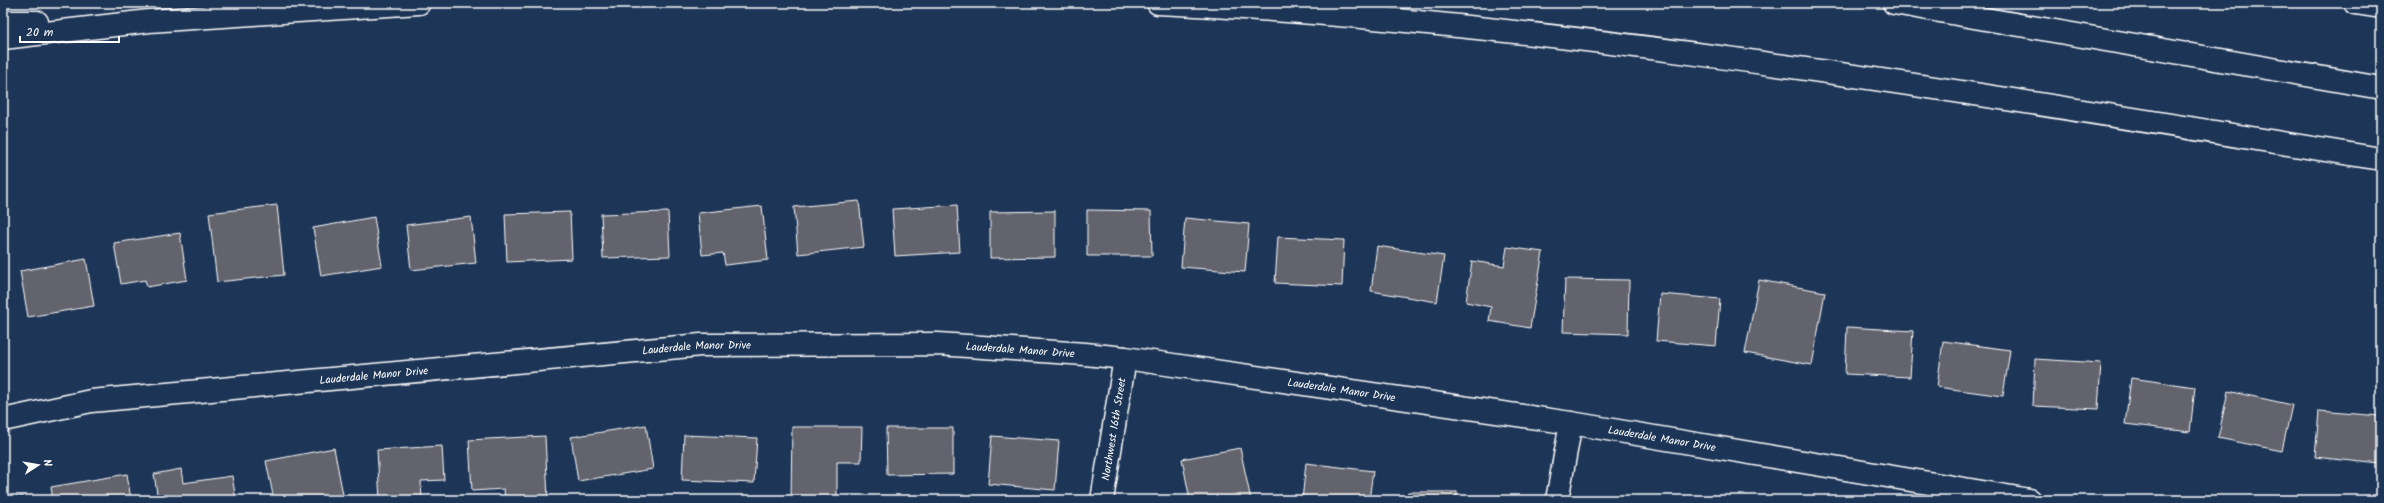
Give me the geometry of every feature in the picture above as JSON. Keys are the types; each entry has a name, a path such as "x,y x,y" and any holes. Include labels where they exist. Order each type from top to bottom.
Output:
{"main road":[{"path":"3,38 149,21 419,3"},
{"path":"1158,3 1229,6 1468,27 1703,55 2068,108 2381,159"},
{"path":"1894,3 2381,88"},
{"path":"2355,3 2381,8"},
{"path":"3,22 149,21"},
{"name":"Lauderdale Manor Drive","path":"3,420 91,401 701,345 938,344 1125,358 1571,423 2030,500"},
{"name":"Northwest 16th Street","path":"1102,500 1125,358"},
{"path":"1557,500 1571,423"}],"building":[{"path":"859,201 864,247 798,254 794,207"},
{"path":"277,205 284,275 217,282 209,213"},
{"path":"957,205 960,252 895,256 892,209"},
{"path":"762,206 768,260 725,265 723,253 702,255 698,213"},
{"path":"1087,210 1151,211 1152,256 1087,256"},
{"path":"1055,211 1055,257 990,258 990,212"},
{"path":"570,212 572,259 507,262 505,214"},
{"path":"668,212 670,256 603,258 601,214"},
{"path":"374,217 382,266 321,276 313,228"},
{"path":"471,217 476,263 411,270 406,225"},
{"path":"1185,218 1249,224 1245,272 1181,267"},
{"path":"180,233 187,280 147,287 145,280 121,284 114,243"},
{"path":"1278,237 1344,240 1342,286 1275,283"},
{"path":"1377,246 1444,256 1437,302 1371,291"},
{"path":"1507,247 1543,252 1530,328 1489,321 1491,307 1466,302 1472,261 1504,266"},
{"path":"86,259 94,306 28,317 20,271"},
{"path":"1565,279 1629,280 1628,334 1563,332"},
{"path":"1759,280 1825,292 1812,365 1745,353"},
{"path":"1660,294 1720,299 1716,346 1656,341"},
{"path":"1847,327 1913,331 1910,377 1845,374"},
{"path":"1943,341 2010,350 2003,396 1937,387"},
{"path":"2035,359 2101,363 2098,409 2033,406"},
{"path":"2131,378 2195,387 2190,432 2125,424"},
{"path":"2228,391 2292,405 2282,451 2218,438"},
{"path":"2319,411 2381,416 2380,464 2315,457"},
{"path":"646,425 653,469 578,481 571,437"},
{"path":"792,427 862,427 861,462 837,462 837,500 791,500"},
{"path":"886,428 953,428 953,474 887,475"},
{"path":"684,435 757,438 754,483 682,480"},
{"path":"545,436 548,500 505,500 504,489 472,491 469,440"},
{"path":"992,436 1059,441 1055,490 988,484"},
{"path":"442,446 444,480 421,481 422,500 380,500 377,450"},
{"path":"334,448 344,500 274,500 266,461"},
{"path":"1240,448 1251,500 1190,500 1182,459"},
{"path":"1306,463 1373,471 1369,500 1302,500"},
{"path":"181,469 183,483 232,476 236,500 158,500 154,474"},
{"path":"127,474 131,500 53,500 51,487"},
{"path":"1408,492 1457,492 1457,500 1408,500"},
{"path":"23,496 24,500 3,500"}]}
